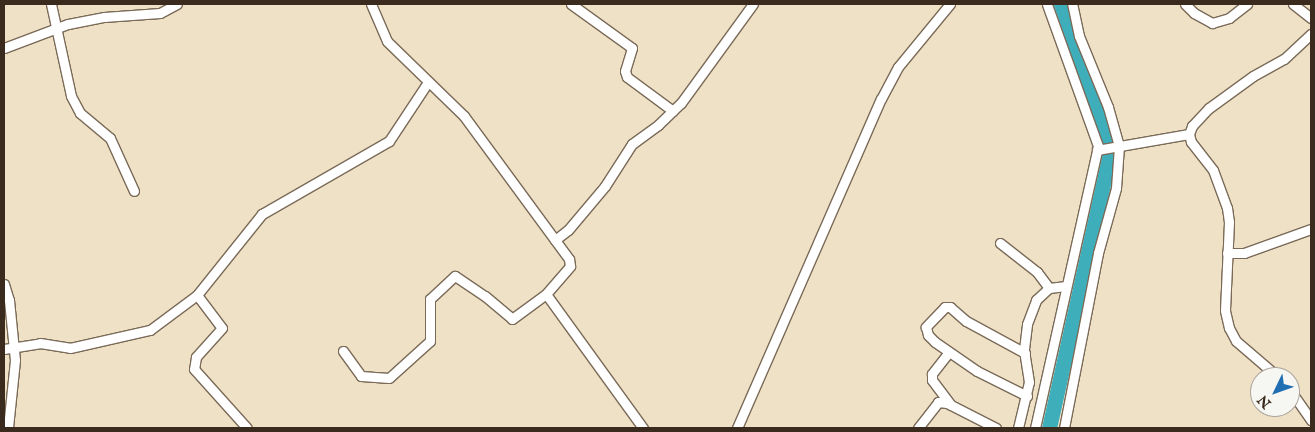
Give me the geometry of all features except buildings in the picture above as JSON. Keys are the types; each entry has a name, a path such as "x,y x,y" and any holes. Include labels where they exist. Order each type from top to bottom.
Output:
{"street":[{"path":"51,4 55,29 75,106 110,138 134,191"},
{"path":"4,48 55,29 104,17 160,13 177,4"},
{"path":"343,351 361,376 381,379 394,375 430,341 430,299 455,276 485,296 512,319 546,294 570,266 555,240 464,116 387,41 371,4"},
{"path":"571,4 632,48 625,71 627,77 673,111"},
{"path":"555,240 568,230 605,186 632,144 673,111 753,4"},
{"path":"737,428 881,99 898,67 950,4"},
{"path":"1036,428 1097,150 1096,136 1047,4"},
{"path":"1064,428 1098,253 1116,188 1119,146 1108,107 1079,36 1072,4"},
{"path":"1185,4 1194,13 1212,23 1229,18 1247,4"},
{"path":"1293,4 1311,18"},
{"path":"1266,367 1236,341 1229,328 1226,310 1227,208 1213,170 1191,142 1189,134 1192,126 1209,108 1253,76 1284,59 1311,34"},
{"path":"4,349 40,344 70,348 134,336 150,330 197,295 262,214 389,141 428,82"},
{"path":"1097,150 1189,134"},
{"path":"1227,253 1244,253 1311,228"},
{"path":"1000,243 1037,272 1048,288"},
{"path":"4,284 15,347 16,377 8,428"},
{"path":"1018,428 1027,396 1029,374 1025,353 1027,324 1036,300 1048,288 1066,286"},
{"path":"546,294 643,428"},
{"path":"197,295 222,328 196,357 194,369 247,428"},
{"path":"1025,353 966,320 950,307 945,307 926,327 928,335 949,352 977,371 1027,396"},
{"path":"949,352 932,374 932,380 951,405"},
{"path":"918,428 938,402 951,405 996,428"},
{"path":"1300,404 1311,420"}],"waterway":[{"path":"1061,4 1107,138"},
{"path":"1049,428 1109,157"}]}
